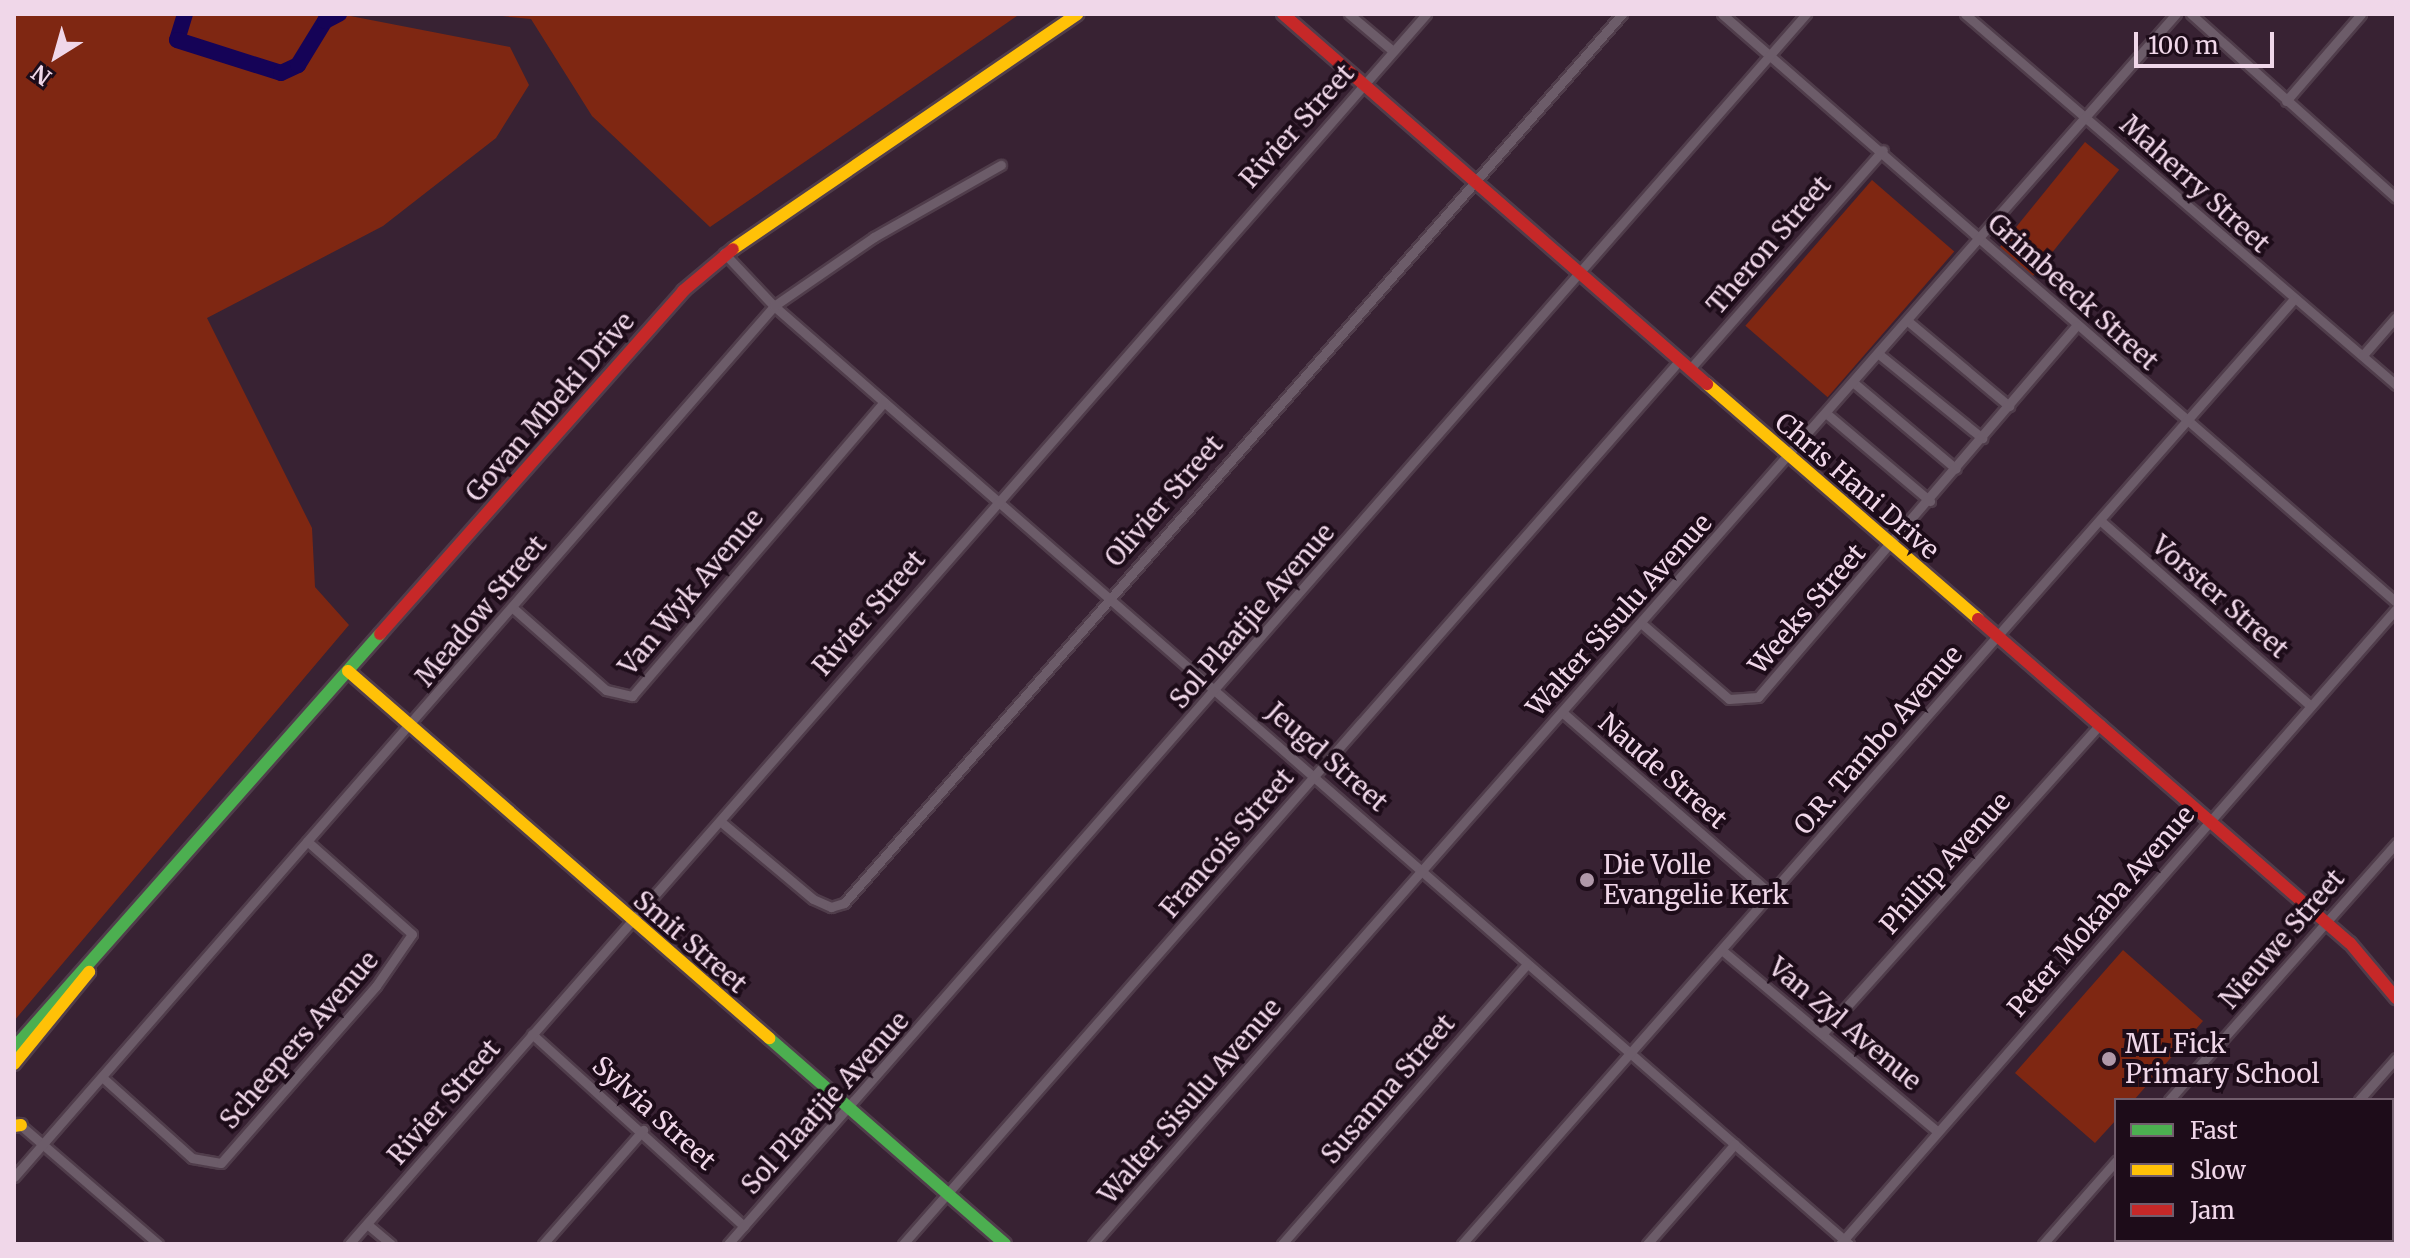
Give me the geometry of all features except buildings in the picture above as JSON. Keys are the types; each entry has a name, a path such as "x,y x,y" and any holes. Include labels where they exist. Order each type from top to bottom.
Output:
{"street":[{"name":"Govan Mbeki Drive","path":"14,1048 618,361 724,253 1078,14"},
{"name":"Chris Hani Drive","path":"1283,14 1472,184 2326,922 2396,998"},
{"path":"1349,14 1393,51"},
{"name":"Rivier Street","path":"349,1244 720,821 994,500 1426,14"},
{"name":"Olivier Street","path":"720,821 813,899 838,907 1622,14"},
{"name":"Grimbeeck Street","path":"1722,14 1769,57 1883,150 2076,326 2396,602"},
{"name":"Sol Plaatjie Avenue","path":"728,1244 851,1111 1806,14"},
{"name":"Maherry Street","path":"1965,14 2087,117 2293,300 2396,385"},
{"name":"Walter Sisulu Avenue","path":"1093,1244 1982,240 2176,14"},
{"path":"2191,14 2286,101 2394,191"},
{"path":"2286,101 2361,14"},
{"name":"Theron Street","path":"1683,366 1883,150"},
{"name":"Meadow Street","path":"14,1177 307,841 411,727 774,306 874,237 1001,165"},
{"name":"Jeugd Street","path":"724,253 774,306 994,500 1316,775 1845,1242"},
{"name":"O.R. Tambo Avenue","path":"1462,1244 2293,300"},
{"path":"2363,355 2396,317"},
{"path":"1909,322 2009,406"},
{"name":"Weeks Street","path":"1641,623 1729,699 1750,702 1893,546 2076,326"},
{"path":"1880,355 1982,438"},
{"name":"Francois Street","path":"903,1244 1316,775 1683,366"},
{"path":"1854,383 1956,469"},
{"name":"Van Wyk Avenue","path":"513,608 606,690 632,696 884,402"},
{"path":"1827,414 1930,501"},
{"name":"Vorster Street","path":"2101,521 2310,705"},
{"name":"Peter Mokaba Avenue","path":"1845,1242 1937,1131 2396,609"},
{"name":"Smit Street","path":"348,671 632,922 1005,1244"},
{"name":"Naude Street","path":"1562,712 1772,895"},
{"name":"Phillip Avenue","path":"1824,1032 2100,724"},
{"name":"Scheepers Avenue","path":"102,1077 192,1158 221,1163 376,986 412,934 307,841"},
{"name":"Nieuwe Street","path":"2171,1098 2396,843"},
{"name":"Govan Mbeki Drive","path":"14,1064 132,915"},
{"name":"Van Zyl Avenue","path":"1723,951 1824,1032 1937,1131"},
{"name":"Susanna Street","path":"1282,1244 1527,964"},
{"name":"Sylvia Street","path":"532,1034 643,1130 744,1226"},
{"path":"2361,1098 2396,1058"},
{"path":"16,1124 43,1143 158,1244"},
{"path":"543,1244 643,1130"},
{"path":"1647,1244 1735,1144"},
{"path":"2043,1244 2114,1163"},
{"path":"367,1224 391,1244"}],"shaded area":[{"path":"14,14 340,14 510,47 529,85 496,138 383,226 207,318 312,528 315,587 349,625 14,1021"},
{"path":"482,14 1020,14 710,227 592,116 531,19"},
{"path":"2085,142 2119,170 2032,278 1998,250"},
{"path":"1872,180 1954,252 1828,397 1745,326"},
{"path":"2123,950 2203,1021 2136,1098 2114,1098 2114,1122 2095,1143 2015,1073"}],"waterway":[{"path":"185,14 177,40 281,73 298,65 325,21 339,14"}],"traffic: fast":[{"path":"14,1048 380,634"},
{"path":"769,1038 1005,1244"}],"traffic: slow":[{"path":"733,249 1078,14"},
{"path":"1707,384 1978,619"},
{"path":"348,671 769,1038"},
{"path":"14,1064 89,972"},
{"path":"14,1126 21,1125"}],"traffic: jam":[{"path":"1283,14 1707,384"},
{"path":"380,634 683,291 733,249"},
{"path":"1978,619 2350,943 2396,998"}],"place":[{"name":"Die Volle Evangelie Kerk","path":"1587,880"},
{"name":"ML Fick Primary School","path":"2109,1059"}]}
